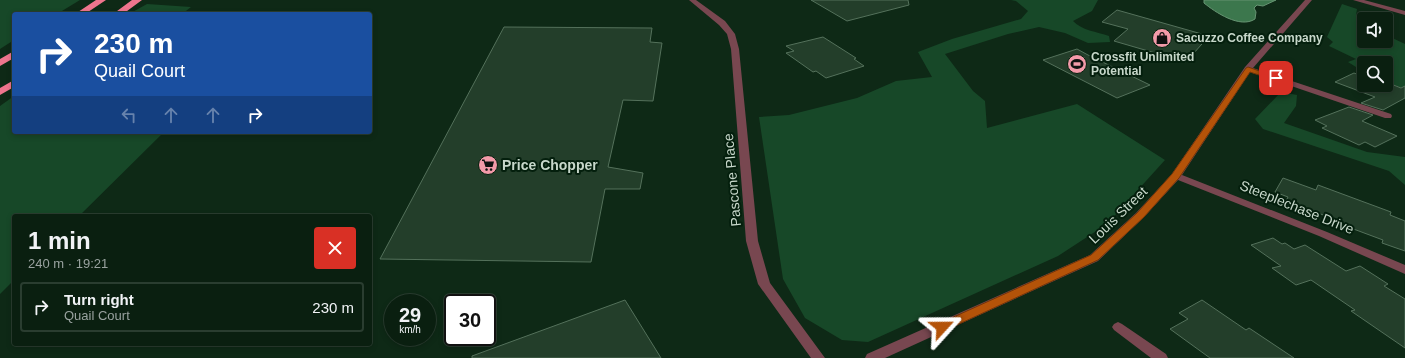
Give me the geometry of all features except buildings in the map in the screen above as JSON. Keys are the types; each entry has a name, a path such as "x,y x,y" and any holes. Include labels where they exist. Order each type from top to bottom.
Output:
{"highway":[{"path":"82,12 102,0"},
{"path":"120,12 138,0"},
{"path":"0,63 12,55"},
{"path":"0,92 12,83"}],"street":[{"name":"Pascone Place","path":"692,0 722,23 731,34 735,49 752,241 764,284 818,358"},
{"name":"Louis Street","path":"872,358 1094,258 1140,215 1176,176 1248,69 1309,0"},
{"path":"1356,0 1405,13"},
{"path":"1248,69 1388,116"},
{"name":"Steeplechase Drive","path":"1176,176 1323,234 1405,270"},
{"path":"1118,327 1161,358"}],"shaded area":[{"path":"0,0 80,0 60,12 12,12 12,41 0,49"},
{"path":"1011,0 1098,0 1092,11 1073,21 1080,27 1109,36 1110,42 1088,43 1065,33 1039,27 1008,34 945,54 973,91 985,101 987,128 1077,104 1165,160 1107,224 1058,256 868,342 842,340 805,318 783,279 759,117 789,115 857,98 896,81 932,77 918,52 952,39 1021,19 1028,11 1016,1"},
{"path":"1204,0 1276,0 1263,6 1257,5 1254,8 1256,12 1255,19 1249,22 1242,22 1235,21 1214,11 1204,3"},
{"path":"147,4 191,7 185,12 133,12"},
{"path":"1342,4 1357,9 1357,48 1393,48 1393,38 1405,44 1405,89 1393,85 1393,56 1357,56 1357,68 1348,62 1356,59 1329,46 1333,42 1327,37"},
{"path":"1281,92 1297,95 1296,106 1284,123 1367,152 1405,157 1405,185 1389,171 1263,129 1255,119"},
{"path":"12,97 12,134 162,134 81,214 12,214 12,282 0,294 0,106"}],"place":[{"name":"Sacuzzo Coffee Company","path":"1162,38"},
{"name":"Crossfit Unlimited Potential","path":"1077,64"},
{"name":"Price Chopper","path":"488,165"}],"route":[{"path":"942,327 1094,258 1140,215 1176,176 1248,69 1276,78"}]}
